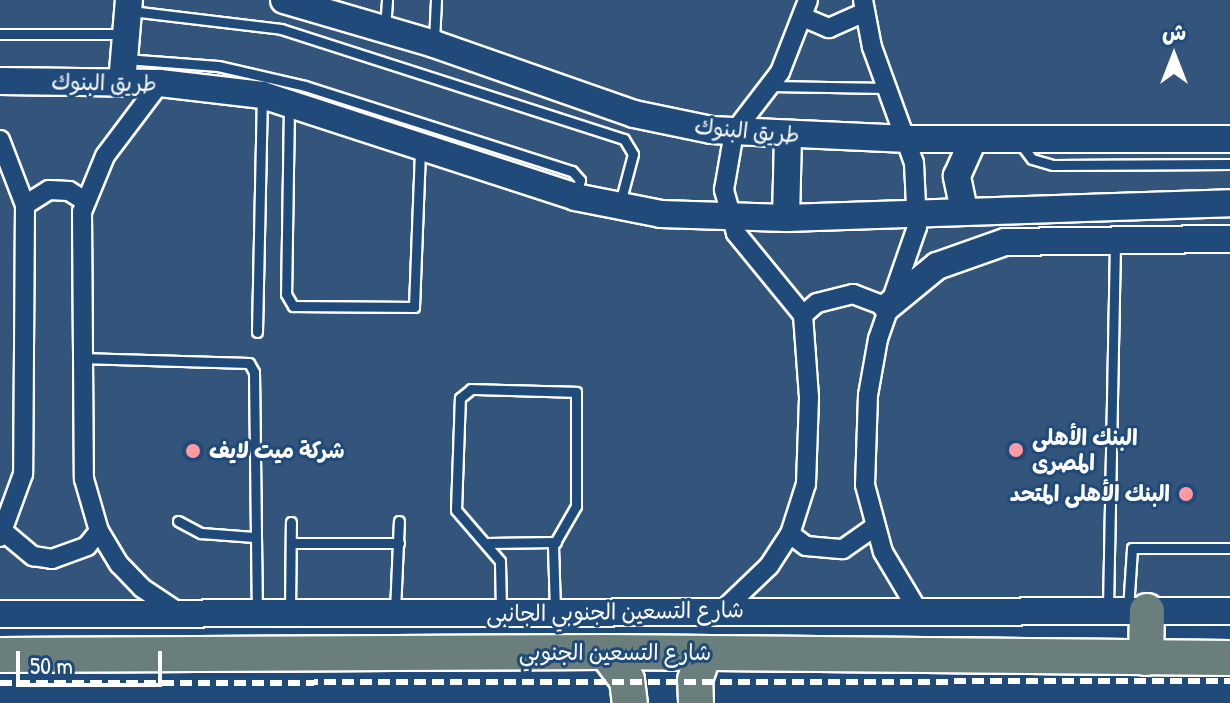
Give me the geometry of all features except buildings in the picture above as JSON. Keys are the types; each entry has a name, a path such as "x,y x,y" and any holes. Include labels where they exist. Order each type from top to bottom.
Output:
{"highway":[{"path":"1128,611 1146,658"},
{"path":"606,652 627,680 630,703"},
{"name":"شارع التسعين الجنوبي","path":"0,655 606,652 1230,658"},
{"path":"696,703 695,680 704,654"}],"street":[{"name":"طريق البنوك","path":"284,0 349,12 385,29 634,114 734,132 973,140 1230,139"},
{"path":"722,611 769,566 790,534 806,484 809,397 803,315 728,217 725,162 734,132 770,86 807,9 829,28 863,7 888,88 908,139 917,212 914,244 887,307 866,417 865,485 874,527 917,609"},
{"name":"طريق البنوك","path":"0,81 125,37 160,83 262,95 420,150 619,208 728,217 786,218 1230,203"},
{"path":"160,83 105,156 85,201 80,358 84,479 99,531 142,588 184,615"},
{"path":"786,218 788,136"},
{"path":"0,140 25,205 23,474 2,535 33,556 52,559 87,546 99,531"},
{"path":"964,210 957,176 973,140"},
{"path":"25,205 49,190 69,191 85,201"},
{"path":"1040,208 1041,239"},
{"path":"887,307 957,256 1005,242 1041,239 1230,239"},
{"path":"803,315 834,295 862,295 887,307"},
{"path":"790,534 806,546 843,549 874,527"},
{"name":"شارع التسعين الجنوبي الجانبى","path":"0,614 290,616 917,609 1230,611"}],"lane":[{"path":"385,29 387,0"},
{"path":"434,44 436,0"},
{"path":"125,37 281,29 624,139 633,154 619,208"},
{"name":"طريق البنوك","path":"0,34 125,37 218,66 305,86 572,171 580,180 575,197"},
{"path":"770,86 888,88"},
{"path":"257,332 262,95"},
{"path":"290,103 286,294 293,306 414,307 420,150"},
{"path":"1017,139 1032,159 1053,165 1230,164"},
{"path":"1115,239 1128,611"},
{"path":"80,358 249,363 254,372 257,616"},
{"path":"501,613 500,561 488,543 456,510 460,398 471,389 576,392 576,506 556,542 555,613"},
{"path":"178,521 201,533 254,537"},
{"path":"395,614 399,521"},
{"path":"290,616 291,522"},
{"path":"488,543 556,542"},
{"path":"291,543 399,543"},
{"path":"1128,611 1132,548 1230,548"}],"shaded area":[{"path":"0,0 1230,0 1230,600 0,600"}],"railway":[{"path":"0,683 1230,681"}],"place":[{"name":"البنك الأهلى المصرى","path":"1016,450"},
{"name":"شركة ميت لايف","path":"193,451"},
{"name":"البنك الأهلى المتحد","path":"1186,494"}]}
